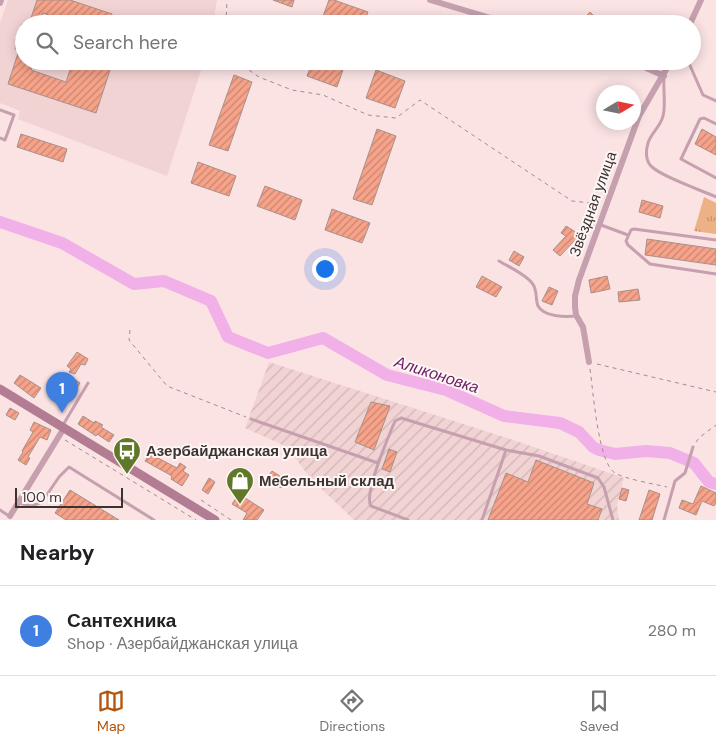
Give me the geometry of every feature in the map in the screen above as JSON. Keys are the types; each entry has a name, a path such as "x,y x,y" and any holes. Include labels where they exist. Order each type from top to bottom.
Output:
{"main road":[{"path":"0,389 62,430 215,520"}],"street":[{"path":"430,0 480,15"},
{"path":"694,15 701,0"},
{"path":"651,70 664,76"},
{"name":"Звёздная улица","path":"589,362 583,327 576,316 575,296 579,280 601,225 639,116 667,70"},
{"path":"10,516 62,430"}],"lane":[{"path":"692,70 703,95 716,101"},
{"path":"664,76 665,108 663,118 648,143 646,155 650,165 658,172 716,197"},
{"path":"0,110 14,115 5,140 0,138"},
{"path":"716,124 704,118 700,119 681,159 716,178"},
{"path":"601,225 628,235"},
{"path":"716,240 634,229 628,235 626,243 650,264 716,274"},
{"path":"499,261 531,281 535,288 538,306 543,311 554,315 576,316"},
{"path":"62,430 88,383"},
{"path":"408,520 371,506 368,498 378,463 395,421 401,418 506,450 538,456 598,478 604,487 613,520"},
{"path":"251,419 378,463"},
{"path":"664,520 675,481 685,473 693,447"},
{"path":"482,520 506,450"},
{"path":"18,503 32,506 42,502 59,478 69,468 154,520"},
{"path":"0,510 10,516"}],"path":[{"path":"226,15 227,0"},
{"path":"250,70 260,77 292,90 323,95 368,115 396,118 420,100 572,201 591,203 610,196"},
{"path":"130,330 130,340 167,386 251,419"},
{"path":"673,489 620,475 607,464 599,439 589,362 716,392"},
{"path":"693,447 700,437 716,425"},
{"path":"62,430 196,520"},
{"path":"201,500 232,520"}],"shaded area":[{"path":"8,0 217,0 214,15 15,15 15,70 201,70 167,176 18,119 20,111 0,103 0,23"},
{"path":"269,362 507,438 624,478 617,505 619,520 354,520 311,479 287,447 245,428"}],"green space":[{"path":"704,197 716,203 716,234 694,231"}],"building":[{"path":"37,0 70,0 112,14 49,15 43,13 42,15 32,15"},
{"path":"273,0 294,0 292,7"},
{"path":"329,0 368,12 367,15 323,15"},
{"path":"15,62 15,70 31,70 66,82 70,70 110,70 96,113 8,84"},
{"path":"309,70 343,70 337,87 307,76"},
{"path":"376,70 405,81 395,108 366,98"},
{"path":"234,75 252,82 228,151 209,145"},
{"path":"377,129 396,136 372,205 353,199"},
{"path":"702,129 716,137 716,155 695,144"},
{"path":"21,134 67,149 63,162 17,147"},
{"path":"198,162 236,176 229,196 191,183"},
{"path":"265,186 302,200 295,220 257,206"},
{"path":"642,200 663,206 660,218 639,212"},
{"path":"332,209 370,223 362,243 325,230"},
{"path":"566,226 582,236 578,243 574,241 560,256 553,250 566,236 561,233"},
{"path":"647,239 716,249 716,265 645,255"},
{"path":"514,251 524,257 519,266 509,260"},
{"path":"482,276 502,287 496,297 476,287"},
{"path":"607,276 610,289 591,293 589,280"},
{"path":"549,287 558,291 552,305 542,301"},
{"path":"638,289 640,300 619,302 618,292"},
{"path":"77,352 88,359 85,365 81,364 75,374 69,372 71,369 67,366"},
{"path":"20,375 41,388 34,398 14,383"},
{"path":"69,376 80,383 74,392 69,389 61,401 53,396 59,388 61,389"},
{"path":"371,402 390,406 374,450 355,442"},
{"path":"10,408 19,413 15,420 6,415"},
{"path":"83,416 94,423 95,421 103,425 101,427 114,435 109,442 78,424"},
{"path":"34,422 51,430 47,440 40,437 28,457 30,458 26,465 18,460 33,432 30,430"},
{"path":"389,449 397,452 390,472 382,469"},
{"path":"151,451 157,455 156,457 177,468 180,463 186,467 183,471 189,475 182,486 171,479 172,476 145,461"},
{"path":"536,460 594,483 587,504 602,509 598,520 488,520 506,473 528,482"},
{"path":"272,471 286,480 281,488 267,478"},
{"path":"235,477 245,483 240,491 230,485"},
{"path":"209,478 215,482 208,494 202,490"},
{"path":"701,486 716,493 716,503 714,506 702,501 696,515 679,508 682,500 693,504"},
{"path":"622,488 629,490 626,501 619,499"},
{"path":"70,490 119,520 66,520 55,513"},
{"path":"649,490 660,494 652,520 639,520"},
{"path":"239,494 264,510 257,520 243,520 247,513 232,504"}],"waterway":[{"name":"Аликоновка","path":"0,222 62,243 134,284 164,281 211,301 228,337 268,353 323,338 387,375 446,390 504,416 560,423 579,432 593,447 599,450 615,454 646,451 670,453 694,463 709,482 716,484"}],"place":[{"name":"Сантехника","path":"62,413"},
{"name":"Азербайджанская улица","path":"127,475"},
{"name":"Мебельный склад","path":"240,505"}]}
